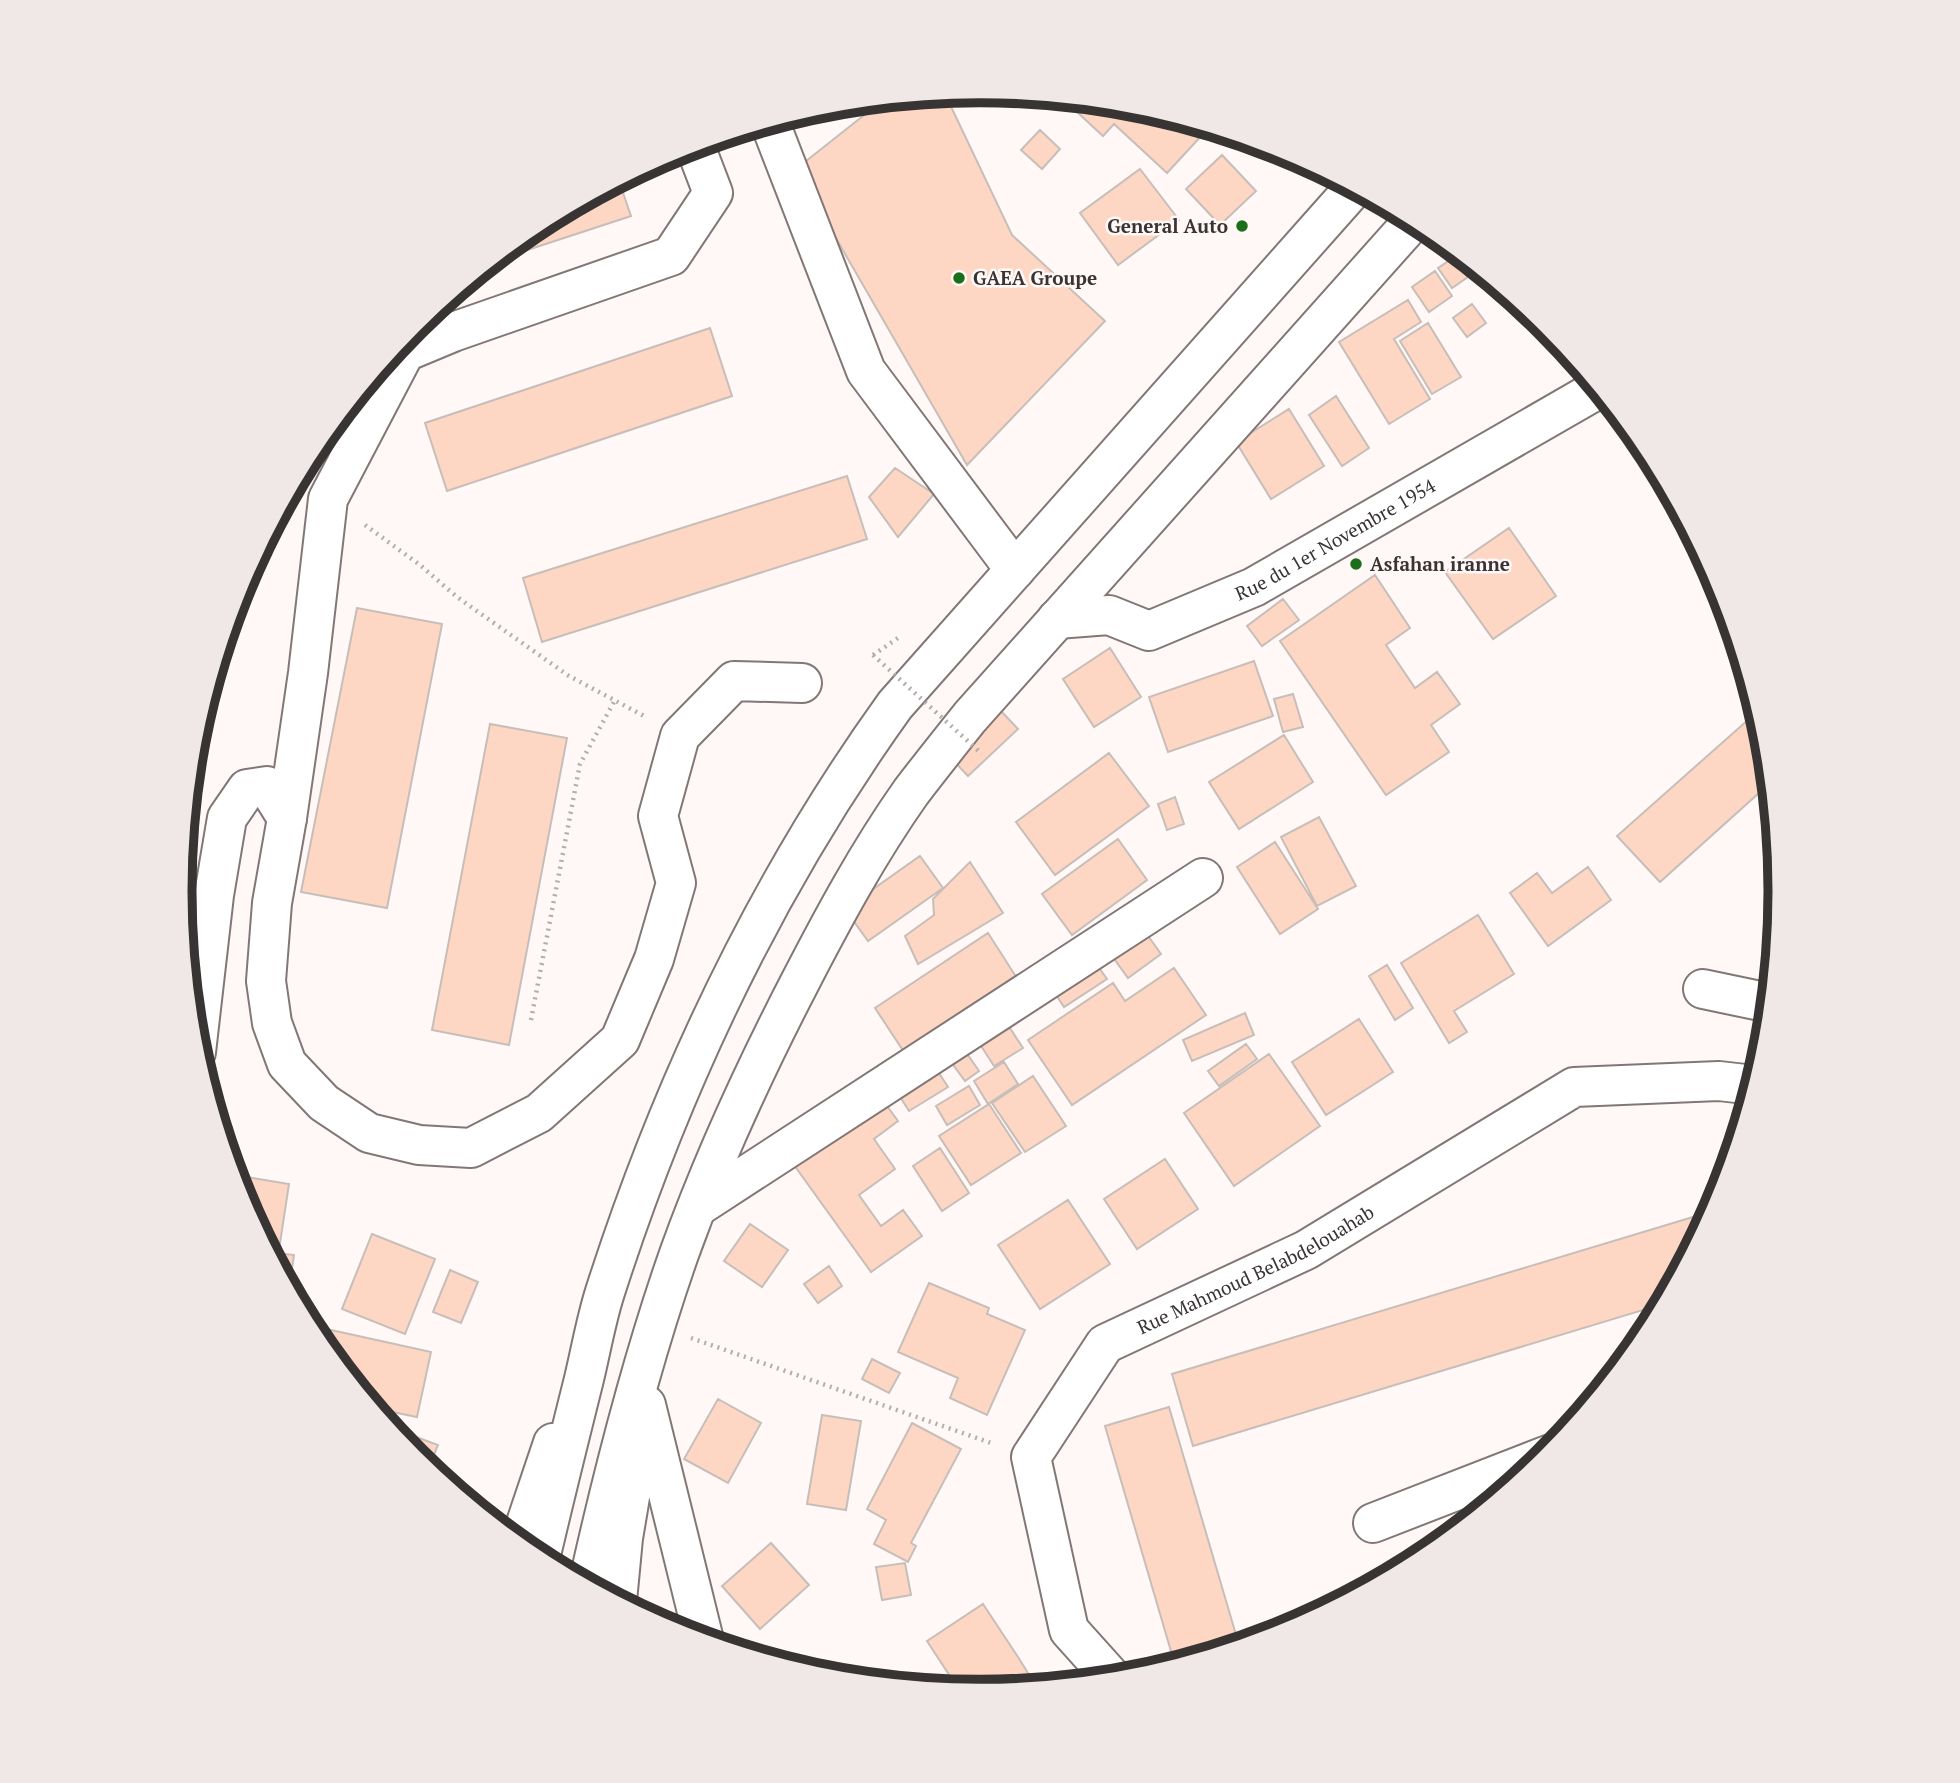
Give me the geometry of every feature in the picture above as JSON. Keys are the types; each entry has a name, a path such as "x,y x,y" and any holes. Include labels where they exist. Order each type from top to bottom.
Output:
{"main road":[{"path":"772,131 866,371 1014,570"},
{"path":"407,351 453,332 671,256 713,193 699,155"},
{"path":"523,1533 646,1177 686,1075 729,985 797,855 853,764 895,705 1348,195"},
{"path":"618,1591 623,1538 646,1405 672,1324 699,1206 723,1142 780,1021 831,922 911,793 970,717 1406,229"},
{"path":"404,354 328,499 308,673 272,903 266,981 272,1023 286,1064 324,1103 369,1133 419,1145 471,1148 539,1113 620,1040 654,959 676,883 658,816 680,736 734,681 802,683"},
{"name":"Rue du 1er Novembre 1954","path":"1057,619 1109,615 1149,631 1254,587 1590,393"},
{"path":"201,1010 214,895 227,818 247,789 267,786 287,818"},
{"path":"699,1206 1203,878"},
{"path":"1703,989 1761,1001"},
{"name":"Rue Mahmoud Belabdelouahab","path":"1031,1457 1105,1344 1307,1250 1574,1087 1719,1081 1744,1084"},
{"path":"543,1548 605,1294"},
{"path":"590,1576 628,1420 672,1324"},
{"path":"646,1405 701,1629"},
{"path":"1031,1457 1069,1630 1105,1670"},
{"path":"1373,1523 1519,1466"}],"path":[{"path":"328,499 420,565 457,597 569,676 680,736"},
{"path":"873,655 982,754"},
{"path":"531,1020 580,764 615,700"},
{"path":"672,1324 1031,1457"}],"building":[{"name":"GAEA Groupe","path":"950,104 1012,235 1105,321 967,465 796,169 869,111"},
{"path":"1074,109 1134,118 1202,135 1167,173 1114,124 1103,136"},
{"path":"1040,130 1060,149 1042,169 1021,150"},
{"path":"1222,155 1256,191 1220,225 1186,189"},
{"path":"1140,169 1179,220 1118,265 1080,213"},
{"path":"622,190 631,216 518,253 586,209"},
{"path":"1451,259 1471,275 1452,288 1438,268"},
{"path":"1435,271 1452,296 1429,312 1412,287"},
{"path":"1408,300 1421,322 1394,339 1430,399 1389,424 1339,342"},
{"path":"1472,304 1486,323 1467,337 1453,318"},
{"path":"1428,323 1461,377 1432,394 1400,341"},
{"path":"710,328 732,396 447,491 425,423"},
{"path":"1336,396 1369,448 1342,466 1309,415"},
{"path":"1289,409 1324,466 1271,499 1236,442"},
{"path":"895,468 934,494 898,537 869,497"},
{"path":"847,476 867,539 542,642 523,578"},
{"path":"1509,528 1556,596 1493,639 1445,572"},
{"path":"1375,575 1410,628 1386,645 1415,688 1437,672 1460,704 1431,725 1449,752 1386,795 1280,641"},
{"path":"1283,599 1299,620 1262,646 1247,626"},
{"path":"357,608 442,624 387,908 301,892"},
{"path":"1110,648 1141,697 1094,727 1063,679"},
{"path":"1254,661 1273,716 1168,752 1149,697"},
{"path":"1293,694 1303,727 1283,732 1274,699"},
{"path":"1001,711 1018,729 968,776 951,758"},
{"path":"1749,719 1762,790 1660,882 1617,836"},
{"path":"490,724 567,738 509,1045 432,1030"},
{"path":"1284,735 1313,782 1239,829 1209,782"},
{"path":"1109,753 1149,806 1055,875 1016,822"},
{"path":"1175,797 1184,824 1167,830 1158,804"},
{"path":"1319,817 1356,886 1317,906 1281,837"},
{"path":"1118,839 1147,880 1072,935 1042,894"},
{"path":"1275,842 1318,909 1280,934 1237,867"},
{"path":"920,856 943,888 868,941 845,909"},
{"path":"970,862 1003,913 918,964 905,936 934,915 933,899"},
{"path":"1588,867 1611,900 1548,946 1510,893 1537,873 1552,893"},
{"path":"1478,915 1514,974 1454,1011 1467,1032 1449,1043 1401,963"},
{"path":"1141,926 1161,954 1128,978 1107,949"},
{"path":"988,933 1022,986 910,1061 875,1008"},
{"path":"1095,962 1107,979 1064,1007 1053,990"},
{"path":"1387,965 1413,1008 1395,1020 1369,976"},
{"path":"1174,968 1206,1015 1072,1105 1028,1040 1113,983 1125,1001"},
{"path":"1245,1013 1254,1035 1192,1061 1183,1040"},
{"path":"1002,1016 1023,1048 994,1066 974,1035"},
{"path":"1359,1019 1393,1072 1326,1115 1292,1062"},
{"path":"1246,1044 1257,1059 1219,1086 1208,1071"},
{"path":"961,1045 979,1071 965,1081 946,1055"},
{"path":"1269,1054 1320,1126 1234,1186 1184,1113"},
{"path":"1004,1062 1018,1084 988,1104 974,1081"},
{"path":"935,1067 948,1087 909,1111 897,1092"},
{"path":"1033,1076 1066,1126 1025,1152 992,1103"},
{"path":"969,1086 980,1105 947,1125 936,1106"},
{"path":"882,1099 898,1121 874,1139 895,1169 859,1195 881,1226 903,1210 922,1236 871,1272 789,1158"},
{"path":"989,1104 1021,1153 971,1185 939,1136"},
{"path":"940,1148 969,1193 942,1211 913,1166"},
{"path":"1165,1159 1198,1209 1137,1249 1104,1199"},
{"path":"246,1177 289,1184 280,1243 273,1240"},
{"path":"1068,1200 1110,1264 1040,1309 998,1245"},
{"path":"1698,1216 1663,1286 1648,1308 1193,1446 1172,1374"},
{"path":"750,1224 788,1250 762,1287 724,1261"},
{"path":"372,1234 435,1259 405,1334 342,1309"},
{"path":"280,1253 294,1255 291,1275"},
{"path":"829,1266 842,1286 818,1303 804,1284"},
{"path":"450,1270 478,1282 461,1323 433,1312"},
{"path":"929,1283 989,1308 987,1314 1025,1330 987,1415 950,1398 958,1378 898,1352"},
{"path":"325,1329 431,1352 417,1417 387,1411"},
{"path":"872,1359 900,1373 889,1393 862,1379"},
{"path":"718,1399 761,1423 728,1483 684,1459"},
{"path":"1169,1407 1237,1637 1172,1656 1105,1426"},
{"path":"822,1415 861,1421 846,1510 807,1504"},
{"path":"912,1423 961,1449 911,1543 916,1546 908,1562 874,1544 886,1520 867,1509"},
{"path":"411,1436 438,1445 433,1458 423,1449"},
{"path":"771,1543 809,1585 760,1629 722,1586"},
{"path":"905,1563 911,1595 882,1600 876,1567"},
{"path":"983,1604 1031,1678 952,1679 927,1641"}],"place":[{"name":"General Auto","path":"1242,226"},
{"name":"GAEA Groupe","path":"959,278"},
{"name":"Asfahan iranne","path":"1356,564"}]}
